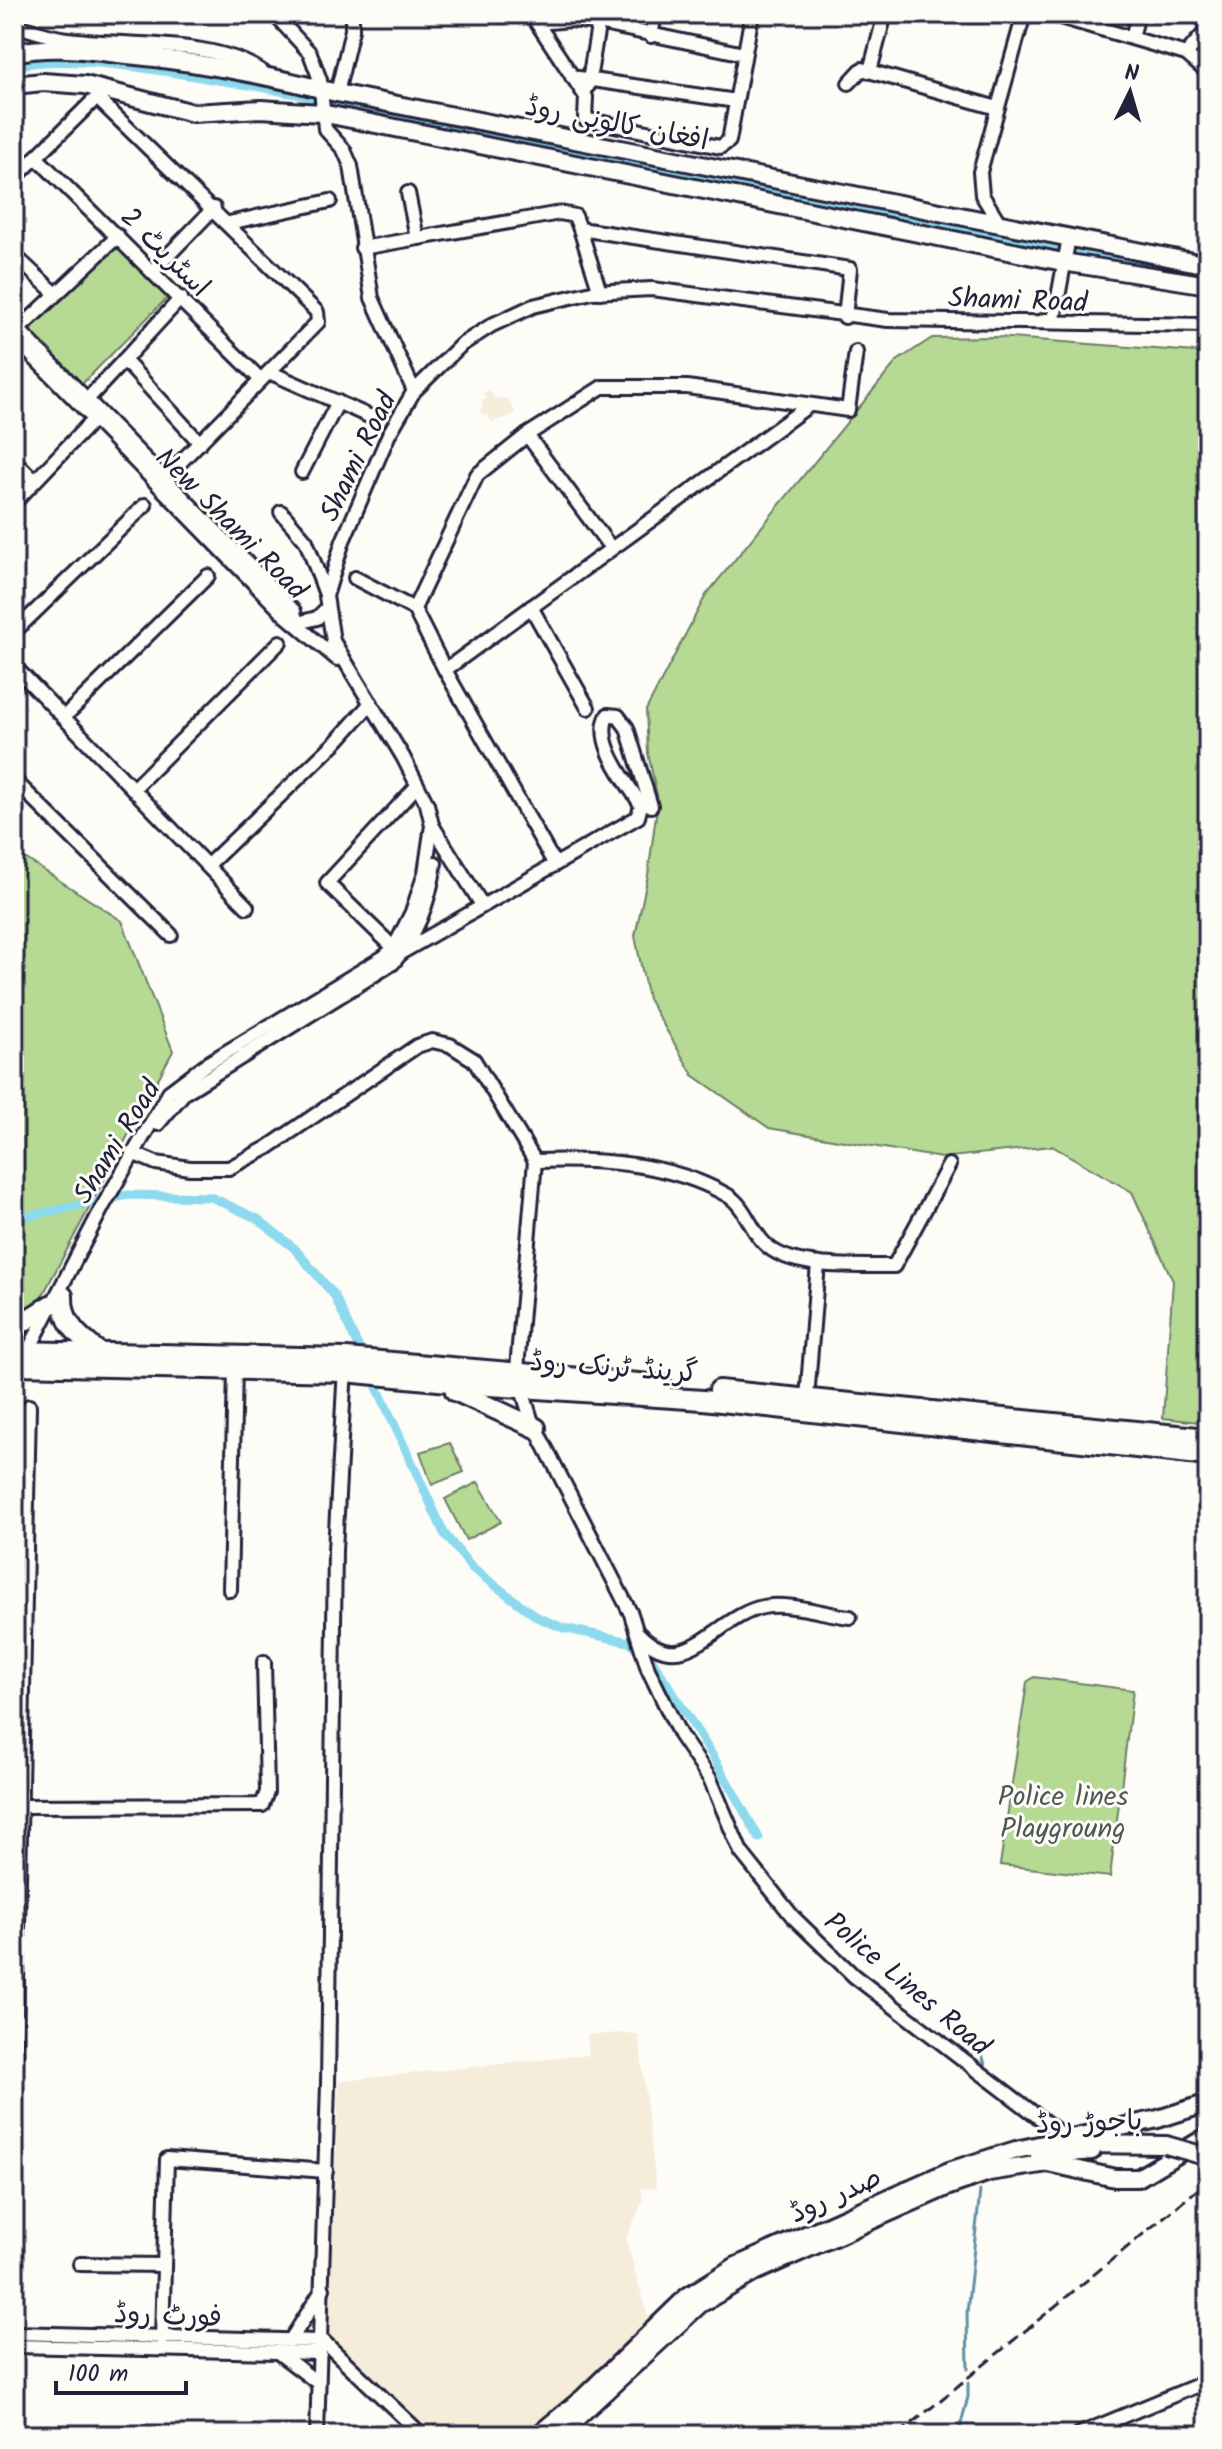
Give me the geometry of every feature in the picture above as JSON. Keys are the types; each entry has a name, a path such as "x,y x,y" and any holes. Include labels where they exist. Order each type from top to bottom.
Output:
{"highway":[{"path":"14,1328 56,1300 71,1327 100,1353"},
{"name":"گرینڈ ٹرنک روڈ","path":"24,1358 100,1353 352,1366 703,1400 1208,1456"},
{"name":"گرینڈ ٹرنک روڈ","path":"24,1358 235,1369 352,1366"},
{"name":"گرینڈ ٹرنک روڈ","path":"384,1369 417,1379 519,1381 807,1398 1208,1438"},
{"path":"417,1379 474,1397 536,1428"}],"main road":[{"name":"افغان کالونی روڈ","path":"14,53 63,48 185,60 265,74 324,99 730,171 1000,224 1065,248 1208,265"},
{"path":"14,85 43,82 85,85 193,113 261,109 324,99 726,194 1065,248 1208,285"},
{"name":"صدر روڈ","path":"543,2434 666,2314 712,2279 949,2171 1016,2150 1158,2119 1208,2103"},
{"name":"صدر روڈ","path":"543,2434 722,2288 949,2186 1028,2164 1065,2166 1115,2178 1138,2178 1208,2136"},
{"name":"باجوڑ روڈ","path":"1016,2150 1108,2142 1166,2145 1208,2157"},
{"name":"باجوڑ روڈ","path":"1028,2164 1046,2154 1166,2145"}],"street":[{"path":"274,14 310,53 324,99 325,129 344,150 351,166 372,298 414,391"},
{"path":"324,99 352,30 352,14"},
{"path":"651,36 655,14"},
{"path":"599,19 585,119 720,147 729,141 752,14"},
{"path":"870,71 885,14"},
{"path":"1000,224 982,195 980,172 1024,14"},
{"path":"1050,14 1186,54 1208,73"},
{"path":"1132,38 1138,14"},
{"path":"534,18 599,19 651,36 744,54"},
{"path":"534,18 586,97"},
{"path":"14,25 64,39 217,53 248,61 265,74"},
{"path":"1186,54 1208,29"},
{"path":"849,83 862,69 997,108"},
{"path":"572,77 736,101"},
{"path":"14,179 93,101 99,100 214,208 319,317 318,322 162,481"},
{"name":"اسٹریٹ 2","path":"36,157 265,376 371,417"},
{"path":"726,194 730,171"},
{"path":"408,193 417,238"},
{"path":"229,223 330,201"},
{"path":"153,271 214,208"},
{"path":"362,248 560,213 575,216 600,292"},
{"path":"580,229 850,269 845,317"},
{"path":"15,331 118,236"},
{"path":"997,320 1052,320 1065,248"},
{"path":"14,255 56,294"},
{"name":"Shami Road","path":"326,602 354,515 389,434 414,391 461,345 492,325 533,306 600,292 652,289 845,317 1104,326 1208,325"},
{"path":"84,403 181,298"},
{"name":"New Shami Road","path":"15,331 162,481 285,615 297,622 345,666"},
{"path":"414,609 477,475 527,435 602,387 687,387 848,410 856,352"},
{"path":"124,360 200,443"},
{"path":"302,472 338,402"},
{"name":"New Shami Road","path":"84,403 94,419 162,481"},
{"path":"445,670 808,406"},
{"path":"14,503 94,419"},
{"path":"527,435 611,548"},
{"path":"14,460 35,481"},
{"path":"14,632 145,505"},
{"path":"281,512 306,541 326,602 329,631 345,666 371,703 417,786 432,826 482,905"},
{"path":"64,717 208,576"},
{"path":"355,578 414,609 554,863"},
{"path":"297,622 317,618 326,602"},
{"path":"531,607 588,708"},
{"path":"134,788 280,642"},
{"path":"14,666 247,907"},
{"path":"208,865 337,741 371,703"},
{"name":"Shami Road","path":"24,1358 161,1103 182,1081 399,950 638,817 641,805 611,755 603,731 608,715 618,716 627,728 651,806"},
{"path":"14,780 171,935"},
{"path":"417,786 327,883 399,950 421,888 432,826"},
{"path":"135,1154 190,1168 229,1168 267,1148 417,1046 432,1041 450,1045 474,1060 535,1161 519,1381"},
{"path":"535,1161 632,1163 687,1178 730,1196 761,1241 773,1252 818,1264 894,1266 949,1165"},
{"path":"807,1398 818,1264"},
{"path":"317,2435 326,2171 335,1550 352,1366"},
{"path":"230,1590 235,1369"},
{"name":"Police Lines Road","path":"519,1381 536,1428 636,1630 645,1660 680,1735 710,1779 741,1852 793,1917 854,1976 1066,2138"},
{"path":"14,2118 16,1942 23,1806 29,1406"},
{"path":"636,1630 659,1650 678,1652 689,1649 744,1614 766,1606 850,1617"},
{"path":"23,1806 262,1805 267,1792 264,1662"},
{"path":"162,2339 167,2159 326,2171"},
{"path":"80,2264 164,2265"},
{"path":"290,2341 323,2288"},
{"name":"فورٹ روڈ","path":"14,2333 320,2344"},
{"path":"320,2344 422,2435"},
{"name":"فورٹ روڈ","path":"14,2346 277,2352 320,2344"},
{"path":"277,2352 300,2366 318,2383"},
{"path":"1077,2435 1208,2381"}],"shaded area":[{"path":"489,390 494,398 508,399 516,414 492,422 487,414 484,416 479,410 483,407 481,402 487,399 483,393"},
{"path":"630,2033 639,2036 656,2188 641,2189 643,2200 626,2239 651,2329 531,2435 422,2435 328,2337 339,2081 589,2055 587,2035"}],"green space":[{"path":"118,240 170,295 81,385 22,330"},
{"path":"996,337 1208,353 1208,1423 1163,1418 1173,1281 1132,1192 1052,1146 941,1158 769,1128 693,1075 648,999 635,936 648,875 658,800 648,753 646,710 706,595 897,361 932,338"},
{"path":"14,851 122,921 173,1051 38,1304 14,1317"},
{"path":"450,1443 464,1472 432,1485 420,1452"},
{"path":"478,1482 501,1522 466,1540 445,1499"},
{"name":"Police lines Playgroung","path":"1034,1677 1133,1690 1110,1877 1000,1865 1027,1682"}],"waterway":[{"path":"14,66 42,62 104,63 261,87 1202,276"},
{"path":"14,1219 128,1195 211,1197 258,1219 294,1248 334,1295 364,1359"},
{"path":"372,1376 444,1533 472,1568 537,1617 563,1628 629,1642 652,1660 714,1758 759,1838"},
{"path":"857,1948 869,1961"},
{"path":"963,2037 981,2051 988,2075"},
{"path":"968,2369 967,2313 980,2191"},
{"path":"958,2435 968,2397 968,2383"}],"railway":[{"path":"898,2435 1208,2181"}]}
